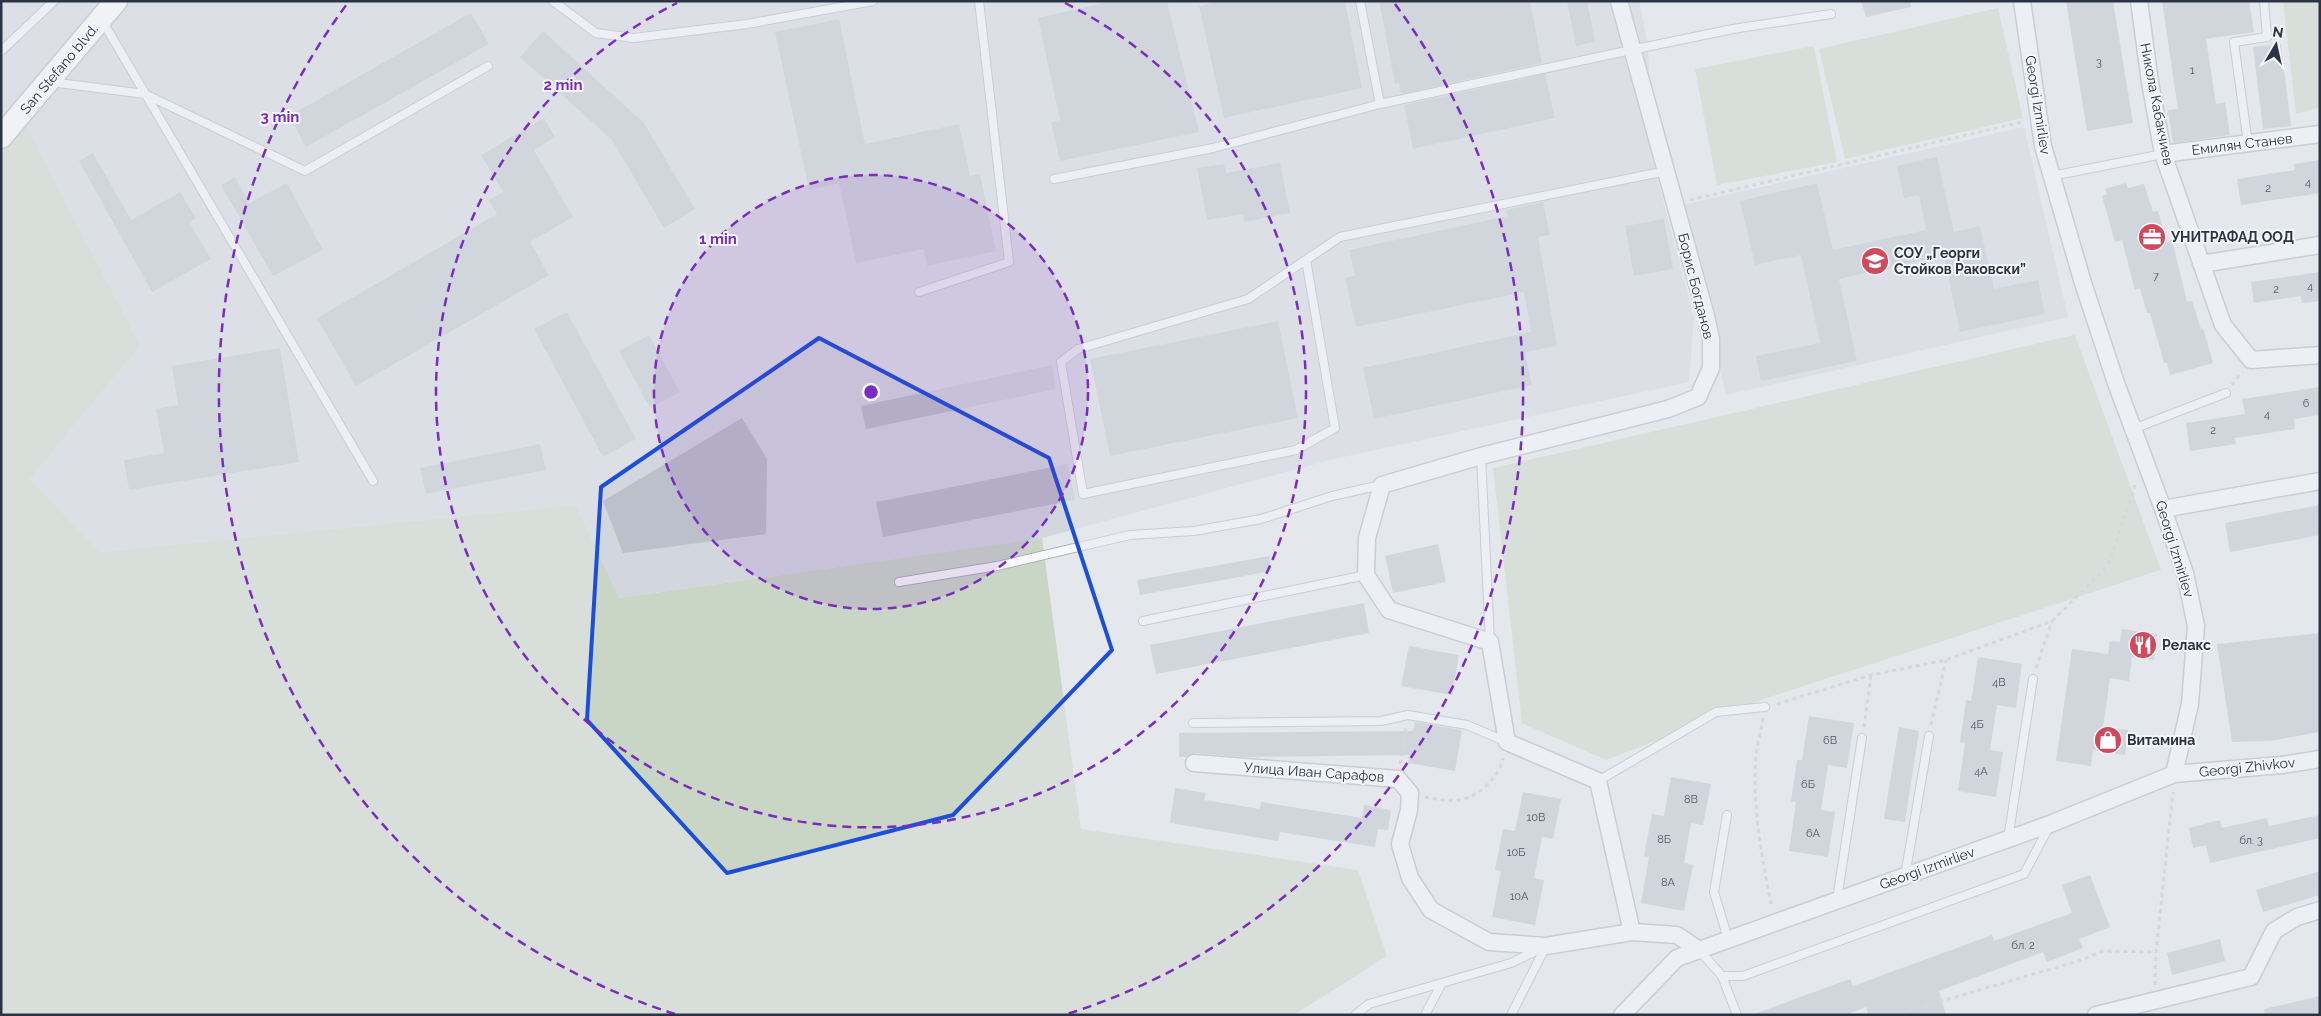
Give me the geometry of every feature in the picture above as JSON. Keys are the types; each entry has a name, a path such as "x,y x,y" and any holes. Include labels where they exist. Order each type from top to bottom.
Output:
{"main road":[{"name":"San Stefano blvd.","path":"1,137 116,1"}],"street":[{"name":"Борис Богданов","path":"1382,485 1481,456 1668,409 1698,397 1712,368 1711,339 1619,1"},
{"name":"Georgi Izmirliev","path":"1622,1015 1676,958 2050,824 2174,774 2190,704 2196,626 2185,574 2083,283 2043,146 2022,1"},
{"name":"Никола Кабакчиев","path":"2139,1 2150,82 2163,154 2223,325 2251,360"},
{"name":"Емилян Станев","path":"2163,154 2320,134"},
{"path":"2201,264 2320,245"},
{"path":"2251,360 2320,355"},
{"path":"2163,508 2320,481"},
{"path":"1382,485 1367,538 1366,575 1389,610 1490,642 1507,742 1598,780 1632,932"},
{"name":"Georgi Zhivkov","path":"2174,774 2282,766 2320,758"},
{"name":"Улица Иван Сарафов","path":"1194,763 1398,779 1410,793"},
{"path":"1410,793 1409,810 1400,844 1410,878 1431,910 1489,942 1546,946 1632,932 1677,935 1699,950"},
{"path":"2096,1015 2251,977 2274,931 2297,917 2320,910"}],"lane":[{"path":"1,51 54,1"},
{"path":"553,1 596,33 634,38 747,24 873,1"},
{"path":"920,292 1009,262 979,1"},
{"path":"1360,1 1380,104"},
{"path":"2248,144 2234,42 2267,37 2264,1"},
{"path":"1054,179 1214,148 1380,104 1631,50 1733,29 1831,14"},
{"path":"101,19 373,481"},
{"path":"48,81 145,94 305,171 488,66"},
{"path":"2052,176 2163,154"},
{"path":"1306,260 1335,428 1296,450 1083,494 1061,362 1078,349 1248,299 1340,237 1666,172"},
{"path":"2133,429 2226,393"},
{"path":"1481,456 1490,642"},
{"path":"899,582 997,566 1130,535 1194,531 1261,519 1332,496 1382,485"},
{"path":"1143,621 1366,575"},
{"path":"2008,839 2033,679"},
{"path":"1598,780 1716,712 1765,707"},
{"path":"1193,723 1381,721 1408,715 1467,725 1507,742"},
{"path":"1905,876 1929,736"},
{"path":"1837,900 1862,738"},
{"path":"1727,816 1714,892 1728,939"},
{"path":"1722,976 1743,976 2024,874 2050,824"},
{"path":"1355,1015 1369,1004 1511,963 1546,946"},
{"path":"1511,1015 1546,946"},
{"path":"1699,950 1722,976 1737,1015"},
{"path":"1425,1015 1442,983"}],"path":[{"path":"1675,204 2039,118"},
{"path":"2226,393 2251,360"},
{"path":"1775,923 1761,853 1757,802 1756,757 1765,707 1872,675 1946,660 2052,621 2108,566 2145,459"},
{"path":"2033,679 2052,621"},
{"path":"1929,736 1946,660"},
{"path":"1862,738 1872,675"},
{"path":"1398,779 1408,715"},
{"path":"1410,793 1436,799 1460,800 1486,787 1500,770 1507,742"},
{"path":"2154,1001 2156,952 2174,774"},
{"path":"1903,1015 1904,1012 2082,960 2102,952 2156,952"}],"highlighted area":[{"path":"819,338 1049,458 1112,650 953,815 727,873 587,720 601,487"}],"shaded area":[{"path":"1,1 1639,1 1648,45 1652,158 1694,318 1689,382 1334,459 1042,538 619,598 576,505 100,552 30,479 140,346 1,137"},
{"name":"СОУ „Георги Стойков Раковски”","path":"2024,127 2068,317 1726,395 1682,205"}],"green space":[{"path":"2283,1 2320,1 2320,107 2296,114"},
{"path":"1998,8 2023,118 1845,159 1819,49"},
{"path":"1814,46 1837,162 1717,185 1695,69"},
{"path":"20,115 140,346 30,479 100,552 576,505 619,598 1042,538 1081,829 1358,870 1387,956 1294,1015 1,1015 1,137"},
{"path":"2075,335 2161,570 1758,701 1606,760 1522,723 1493,468"}],"building":[{"path":"1112,1 1167,1 1199,132 1060,161 1051,122 1060,120 1038,18"},
{"path":"1222,1 1345,1 1362,88 1224,118 1199,6"},
{"path":"1379,1 1530,1 1542,63 1401,94 1399,83 1395,84"},
{"path":"1567,1 1587,1 1595,42 1576,46"},
{"path":"1861,1 1910,1 1911,7 1866,17"},
{"path":"2066,1 2113,1 2133,123 2087,131"},
{"path":"2162,1 2249,1 2254,32 2206,39 2216,104 2225,102 2230,135 2173,143 2168,110 2178,109"},
{"path":"471,13 489,44 306,147 289,116"},
{"path":"839,19 865,144 959,124 970,176 980,174 996,251 927,266 924,249 856,263 839,183 809,190 775,32"},
{"path":"543,31 644,123 695,209 664,228 612,140 520,57"},
{"path":"2281,44 2291,126 2263,129 2253,47"},
{"path":"1545,74 1555,118 1413,149 1404,105"},
{"path":"544,118 555,137 534,150 573,217 530,242 549,275 356,386 317,318 497,214 489,200 503,192 481,155"},
{"path":"93,153 131,220 180,192 196,218 189,222 211,259 152,292 79,161"},
{"path":"1937,157 1954,232 1980,226 1994,289 2038,280 2045,314 1960,332 1944,256 1839,279 1857,361 1761,381 1756,356 1820,343 1801,255 1755,265 1740,201 1817,183 1833,250 1926,230 1919,195 1904,198 1897,166"},
{"path":"2320,160 2320,193 2241,205 2237,179 2295,170 2294,164"},
{"path":"1280,163 1290,213 1244,222 1243,214 1207,220 1197,168 1224,164 1226,173"},
{"path":"235,177 249,203 287,183 323,250 273,276 221,185"},
{"path":"2126,183 2128,188 2144,184 2153,212 2158,211 2167,242 2172,240 2187,302 2192,301 2201,329 2203,328 2213,363 2170,375 2167,363 2164,363 2150,313 2147,313 2140,288 2135,290 2122,240 2115,242 2102,196 2107,194 2105,189"},
{"path":"1543,202 1550,235 1538,237 1557,346 1525,352 1532,385 1374,419 1363,368 1531,332 1524,292 1356,327 1345,278 1355,276 1349,250 1508,216 1506,210"},
{"path":"1664,219 1673,269 1634,276 1625,226"},
{"path":"2320,272 2320,301 2302,303 2301,296 2254,303 2251,282"},
{"path":"567,312 636,439 603,457 534,329"},
{"path":"1278,321 1298,418 1110,456 1090,359"},
{"path":"649,335 680,392 650,408 619,351"},
{"path":"280,348 299,462 129,490 124,460 164,453 156,409 178,405 172,366"},
{"path":"1052,365 1056,389 866,429 861,406"},
{"path":"2320,387 2320,415 2294,419 2295,429 2235,438 2236,444 2190,451 2186,423 2245,414 2242,399"},
{"path":"742,418 767,459 766,534 623,553 603,501"},
{"path":"540,444 546,470 426,494 420,468"},
{"path":"1068,464 1075,500 883,537 876,502"},
{"path":"2320,505 2320,535 2230,552 2225,523"},
{"path":"1438,544 1446,582 1393,593 1385,556"},
{"path":"1269,556 1272,571 1140,595 1137,580"},
{"path":"1364,603 1369,633 1156,674 1150,645"},
{"path":"2122,629 2157,634 2154,660 2132,657 2129,681 2110,678 2103,727 2128,730 2125,755 2093,750 2091,766 2056,761 2072,649 2108,654 2110,641 2120,642"},
{"path":"2320,633 2320,732 2270,741 2232,742 2217,644"},
{"path":"1409,646 1459,655 1452,695 1401,686"},
{"path":"1978,657 2022,664 2016,708 1997,705 1990,750 2003,752 1996,797 1958,791 1965,743 1960,742 1966,700 1971,701"},
{"path":"1809,716 1854,723 1847,768 1828,765 1821,810 1835,812 1828,857 1789,851 1796,802 1791,802 1797,760 1802,760"},
{"path":"1415,722 1462,730 1455,771 1408,763 1409,755 1243,757 1195,753 1186,757 1179,757 1179,733 1413,731"},
{"path":"1899,727 1919,731 1905,822 1884,819"},
{"path":"1671,777 1711,784 1703,825 1691,823 1684,863 1693,865 1684,911 1641,903 1649,857 1644,856 1652,814 1664,816"},
{"path":"1175,788 1206,793 1204,800 1260,809 1261,802 1362,818 1364,805 1391,810 1388,830 1378,829 1375,847 1280,832 1278,841 1170,823"},
{"path":"1523,792 1561,799 1553,839 1542,837 1534,878 1544,880 1535,925 1492,917 1501,871 1495,870 1503,829 1515,831"},
{"path":"2320,815 2320,838 2210,863 2206,845 2193,848 2189,828 2220,820 2222,828 2267,818 2269,826"},
{"path":"2320,871 2320,895 2263,912 2256,890"},
{"path":"2090,875 2110,927 2079,939 2083,948 2047,962 2043,952 1939,991 1946,1015 1868,1015 1866,1007 1845,1015 1758,1015 1757,1013 1850,979 1853,986 1992,935 1994,941 2072,913 2062,885"},
{"path":"2220,939 2225,961 2172,975 2167,953"},
{"path":"2320,996 2320,1012 2308,1015 2265,1015 2264,1009"}],"place":[{"name":"УНИТРАФАД ООД","path":"2152,237"},
{"name":"СОУ „Георги Стойков Раковски”","path":"1875,261"},
{"name":"Релакс","path":"2143,645"},
{"name":"Витамина","path":"2108,740"}]}
